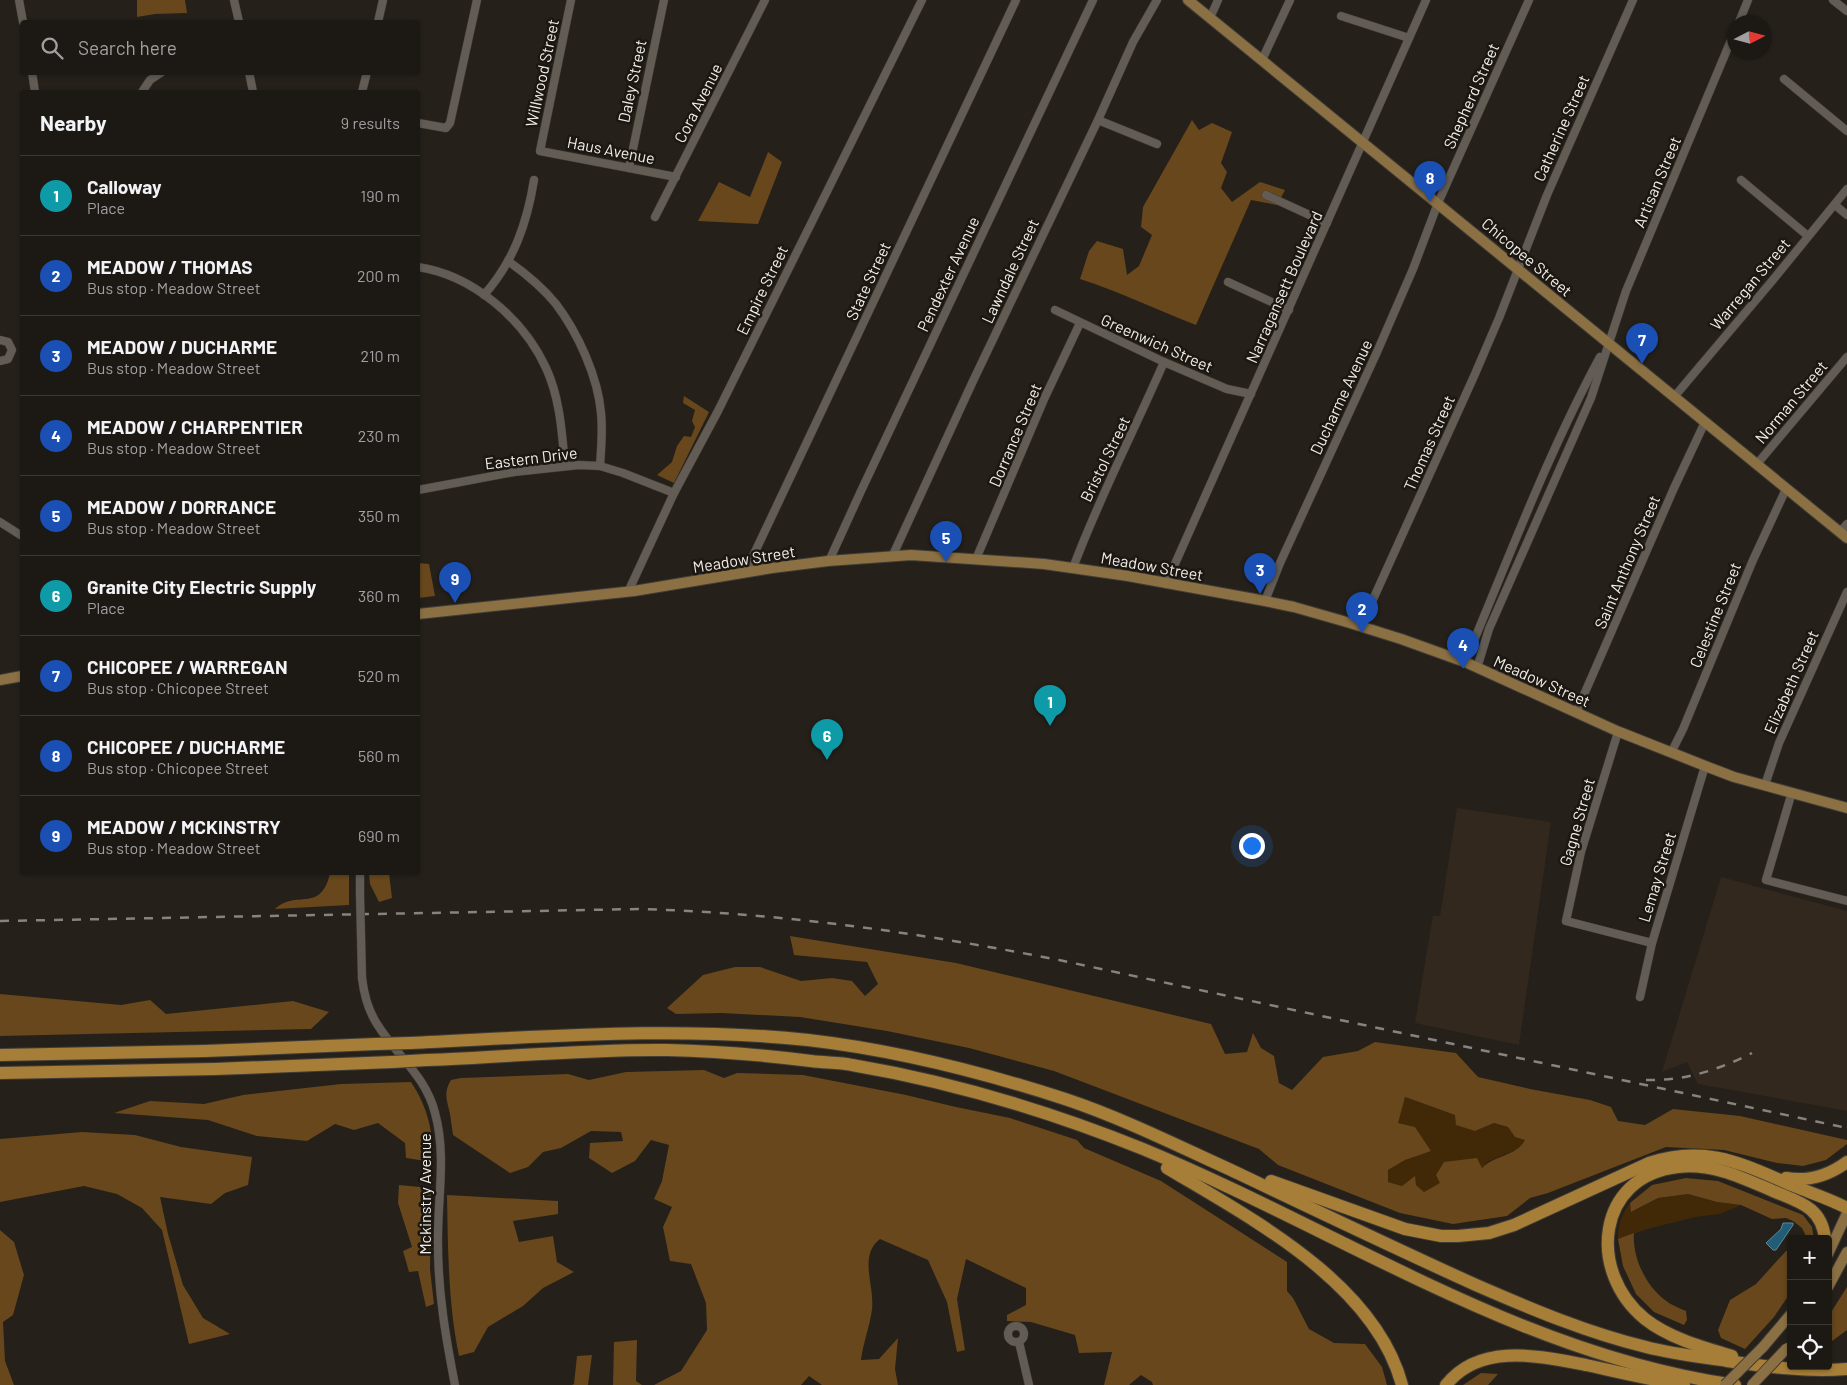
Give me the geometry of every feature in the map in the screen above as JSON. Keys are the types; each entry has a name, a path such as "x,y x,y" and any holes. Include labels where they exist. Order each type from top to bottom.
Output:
{"highway":[{"path":"0,1055 205,1051 672,1033 744,1035 840,1044 972,1072 1067,1100 1196,1153 1441,1269 1508,1299 1571,1324 1644,1347 1682,1355 1787,1370"},
{"path":"0,1073 215,1069 668,1050 774,1056 848,1064 946,1084 1028,1107 1124,1142 1268,1206 1469,1303 1553,1339 1641,1366 1704,1381 1735,1385"},
{"path":"1124,1142 1284,1240 1320,1269 1354,1302 1381,1336 1392,1355 1402,1385"},
{"path":"1196,1153 1366,1216 1423,1234 1441,1236 1489,1233 1514,1225 1649,1163 1670,1156 1687,1154 1733,1161 1847,1208"},
{"path":"1759,1171 1787,1178 1808,1179 1832,1172 1847,1162"},
{"path":"1787,1370 1749,1361 1696,1344 1663,1331 1645,1319 1623,1295 1613,1276 1608,1251 1610,1222 1620,1200 1632,1187 1643,1179 1672,1168 1703,1167 1721,1170 1743,1178 1809,1208 1822,1222 1824,1235"},
{"path":"1446,1385 1458,1372 1471,1364 1493,1357 1514,1355 1536,1356 1691,1385"},
{"path":"1788,1370 1847,1369"}],"main road":[{"name":"Chicopee Street","path":"1188,0 1843,535"},
{"name":"Meadow Street","path":"420,614 628,592 829,561 911,555 1044,564 1265,601 1307,610 1361,626 1464,662 1618,732 1705,766 1847,808"},
{"path":"0,680 20,676"},
{"path":"1832,1245 1847,1213"},
{"path":"1832,1280 1847,1252"},
{"path":"1725,1385 1787,1319"},
{"path":"1752,1385 1787,1347"}],"street":[{"path":"20,0 23,20"},
{"path":"234,0 239,20"},
{"path":"378,20 383,0"},
{"path":"420,123 446,128 450,123 477,0"},
{"name":"Willwood Street","path":"540,151 571,0"},
{"name":"Daley Street","path":"629,168 664,0"},
{"name":"Cora Avenue","path":"655,217 765,0"},
{"name":"Empire Street","path":"628,592 674,493 718,411 922,0"},
{"name":"State Street","path":"744,573 1016,0"},
{"name":"Pendexter Avenue","path":"829,561 1093,0"},
{"name":"Lawndale Street","path":"892,557 1133,42 1157,0"},
{"path":"1210,18 1218,0"},
{"path":"1262,60 1290,0"},
{"name":"Narragansett Boulevard","path":"1166,584 1426,0"},
{"name":"Shepherd Street","path":"1438,203 1529,0"},
{"name":"Catherine Street","path":"1518,270 1547,195 1632,0"},
{"path":"1742,15 1748,0"},
{"path":"1833,0 1847,11"},
{"path":"1342,16 1409,38"},
{"name":"Artisan Street","path":"1608,342 1626,291 1727,50"},
{"path":"33,75 36,90"},
{"path":"143,90 150,80 158,75"},
{"path":"249,75 252,90"},
{"path":"362,90 366,75"},
{"path":"1784,79 1847,131"},
{"path":"1098,120 1157,144"},
{"name":"Haus Avenue","path":"540,151 676,177"},
{"path":"484,295 499,278 518,242 528,211 534,180"},
{"path":"1741,180 1808,236"},
{"name":"Warregan Street","path":"1674,397 1847,189"},
{"path":"1266,195 1327,223"},
{"name":"Ducharme Avenue","path":"1265,601 1280,563 1377,352 1413,269 1438,203"},
{"path":"1835,205 1847,215"},
{"path":"508,261 556,304 580,343 589,365 601,412 600,466"},
{"path":"420,267 441,272 461,280 484,295 506,313 530,341 546,368 552,388 560,423 564,466"},
{"name":"Thomas Street","path":"1361,626 1475,374 1518,270"},
{"path":"1228,282 1289,310"},
{"name":"Greenwich Street","path":"1055,310 1164,362 1227,389 1251,394"},
{"name":"Dorrance Street","path":"976,559 1005,495 1022,450 1080,323"},
{"path":"0,340 10,344 12,350 8,359 0,361"},
{"path":"1464,662 1532,500 1581,392 1608,342"},
{"path":"1477,668 1489,629 1512,574 1591,398 1608,342"},
{"name":"Norman Street","path":"1756,464 1847,357"},
{"name":"Bristol Street","path":"1073,568 1090,523 1140,418 1164,362"},
{"name":"Saint Anthony Street","path":"1576,713 1674,488 1705,422"},
{"path":"1566,426 1575,431"},
{"name":"Eastern Drive","path":"420,490 508,473 564,466 600,466 644,480 674,493"},
{"name":"Celestine Street","path":"1671,753 1683,729 1753,560 1786,489"},
{"path":"1532,500 1543,505"},
{"path":"0,522 20,535"},
{"path":"1843,535 1847,524"},
{"path":"1502,570 1512,574"},
{"name":"Elizabeth Street","path":"1764,785 1779,743 1847,592"},
{"name":"Gagne Street","path":"1618,732 1581,852 1566,921 1652,943"},
{"name":"Lemay Street","path":"1640,997 1652,943 1705,766"},
{"path":"1792,792 1766,880 1847,901"},
{"name":"Mckinstry Avenue","path":"360,875 362,978 365,995 378,1026 420,1077 433,1104 437,1120 442,1153 438,1215 439,1280 443,1318 455,1385"},
{"path":"1019,1342 1029,1385"}],"shaded area":[{"path":"137,0 185,0 187,13 155,14 137,17"},
{"path":"1192,120 1199,130 1212,123 1232,132 1221,163 1227,172 1221,188 1232,202 1260,182 1285,190 1277,205 1251,200 1196,325 1080,279 1089,251 1097,241 1123,249 1127,275 1139,266 1152,235 1141,227 1143,207"},
{"path":"768,152 782,162 758,224 698,221 719,182 750,197"},
{"path":"684,396 709,412 674,483 657,475 672,462 677,446 684,436 691,437 695,427 692,421 695,410 683,403"},
{"path":"420,563 429,564 435,596 420,598"},
{"path":"1457,808 1551,822 1519,1045 1415,1023 1433,916 1440,916"},
{"path":"329,875 349,875 349,905 275,909 283,903 314,897 321,893"},
{"path":"369,875 389,875 392,898 379,902 370,884"},
{"path":"1721,877 1847,911 1847,1111 1698,1084 1687,1062 1662,1072"},
{"path":"790,936 956,963 1211,1024 1225,1054 1247,1052 1253,1033 1261,1048 1274,1056 1279,1083 1292,1090 1323,1057 1358,1051 1375,1042 1456,1053 1478,1077 1590,1100 1611,1107 1618,1121 1645,1125 1673,1109 1740,1116 1847,1140 1847,1144 1826,1160 1803,1166 1777,1163 1724,1150 1666,1147 1548,1193 1530,1198 1507,1216 1453,1224 1400,1213 1278,1165 1259,1149 1054,1071 969,1048 887,1031 800,1017 721,1013 676,1014 667,1008 703,975 735,967 760,967 801,981 832,978 852,981 865,996 878,984 867,962 794,955","holes":["1405,1097 1455,1115 1456,1125 1475,1131 1494,1123 1508,1127 1515,1137 1525,1140 1517,1149 1493,1160 1482,1168 1477,1158 1444,1162 1436,1175 1440,1183 1424,1192 1416,1185 1415,1176 1402,1186 1388,1182 1388,1170 1405,1160 1431,1151 1415,1127 1398,1123"]},
{"path":"0,994 121,1005 150,1000 166,1014 293,1001 329,1012 311,1029 0,1036"},
{"path":"704,1070 724,1078 737,1073 803,1075 1010,1118 1077,1140 1084,1148 1161,1181 1287,1262 1287,1291 1293,1298 1309,1329 1334,1343 1365,1344 1382,1367 1387,1385 1153,1385 1152,1382 1141,1375 1129,1385 1104,1385 1112,1352 1079,1353 1075,1335 1031,1322 1007,1321 1007,1315 1026,1305 1026,1288 966,1259 957,1299 965,1350 957,1352 947,1302 928,1260 880,1239 873,1246 870,1254 869,1272 872,1309 861,1360 879,1359 898,1338 895,1369 898,1385 822,1385 809,1376 801,1385 654,1385 681,1371 707,1330 706,1303 691,1264 670,1261 663,1227 672,1207 654,1199 662,1181 669,1145 651,1140 635,1161 612,1173 589,1158 590,1143 623,1141 621,1132 591,1131 561,1148 543,1152 528,1167 510,1173 453,1135 446,1093 451,1080 461,1078 568,1074 589,1080 626,1072"},
{"path":"411,1082 422,1101 431,1129 433,1162 406,1158 405,1143 378,1123 354,1130 335,1124 307,1141 257,1136 208,1120 114,1113 150,1101 204,1104 243,1095 341,1084"},
{"path":"1405,1097 1455,1115 1475,1131 1494,1123 1508,1127 1515,1137 1526,1140 1522,1147 1487,1162 1482,1168 1441,1183 1424,1192 1416,1185 1402,1186 1388,1182 1388,1170 1405,1160 1430,1150 1415,1127 1397,1123"},
{"path":"82,1132 135,1135 181,1147 252,1157 248,1185 225,1193 211,1204 160,1197 168,1234 183,1285 203,1318 230,1334 189,1344 162,1230 142,1208 117,1194 84,1186 0,1202 0,1139"},
{"path":"1686,1178 1718,1181 1803,1215 1812,1227 1813,1235 1805,1235 1802,1228 1786,1218 1772,1219 1741,1205 1717,1202 1688,1194 1658,1198 1631,1212 1630,1203 1652,1185"},
{"path":"399,1185 431,1188 430,1269 434,1304 426,1307 418,1271 409,1272 403,1251 412,1247 398,1203"},
{"path":"1688,1194 1717,1202 1741,1205 1720,1214 1695,1217 1651,1228 1618,1239 1621,1220 1630,1203 1632,1212 1658,1198"},
{"path":"447,1195 558,1201 558,1214 513,1221 519,1242 553,1236 557,1262 574,1272 543,1288 523,1306 488,1327 474,1352 459,1356 455,1336 448,1256"},
{"path":"0,1230 14,1242 24,1275 13,1315 3,1322 5,1361 14,1385 0,1385"},
{"path":"1634,1233 1635,1252 1646,1279 1665,1300 1686,1311 1687,1320 1684,1325 1654,1312 1636,1294 1623,1266 1618,1239"},
{"path":"1787,1251 1787,1298 1774,1317 1745,1349 1721,1338 1718,1330 1730,1300 1756,1284"},
{"path":"1847,1287 1847,1330 1832,1341 1832,1325 1832,1311"},
{"path":"637,1340 636,1381 642,1385 613,1385 614,1342"},
{"path":"592,1355 588,1385 572,1385 574,1384 577,1356"},
{"path":"1481,1373 1498,1374 1488,1385 1463,1385"}],"water":[{"path":"1783,1223 1793,1223 1793,1225 1776,1250 1773,1250 1766,1243 1781,1229"}],"railway":[{"path":"0,921 640,909 693,911 799,920 903,933 1059,960 1847,1128"},
{"path":"1646,1080 1674,1079 1701,1073 1727,1065 1752,1053"}],"place":[{"name":"CHICOPEE / DUCHARME","path":"1430,202"},
{"name":"CHICOPEE / WARREGAN","path":"1642,364"},
{"name":"MEADOW / DORRANCE","path":"946,562"},
{"name":"MEADOW / DUCHARME","path":"1260,594"},
{"name":"MEADOW / MCKINSTRY","path":"455,603"},
{"name":"MEADOW / THOMAS","path":"1362,633"},
{"name":"MEADOW / CHARPENTIER","path":"1463,669"},
{"name":"Calloway","path":"1050,726"},
{"name":"Granite City Electric Supply","path":"827,760"}]}
